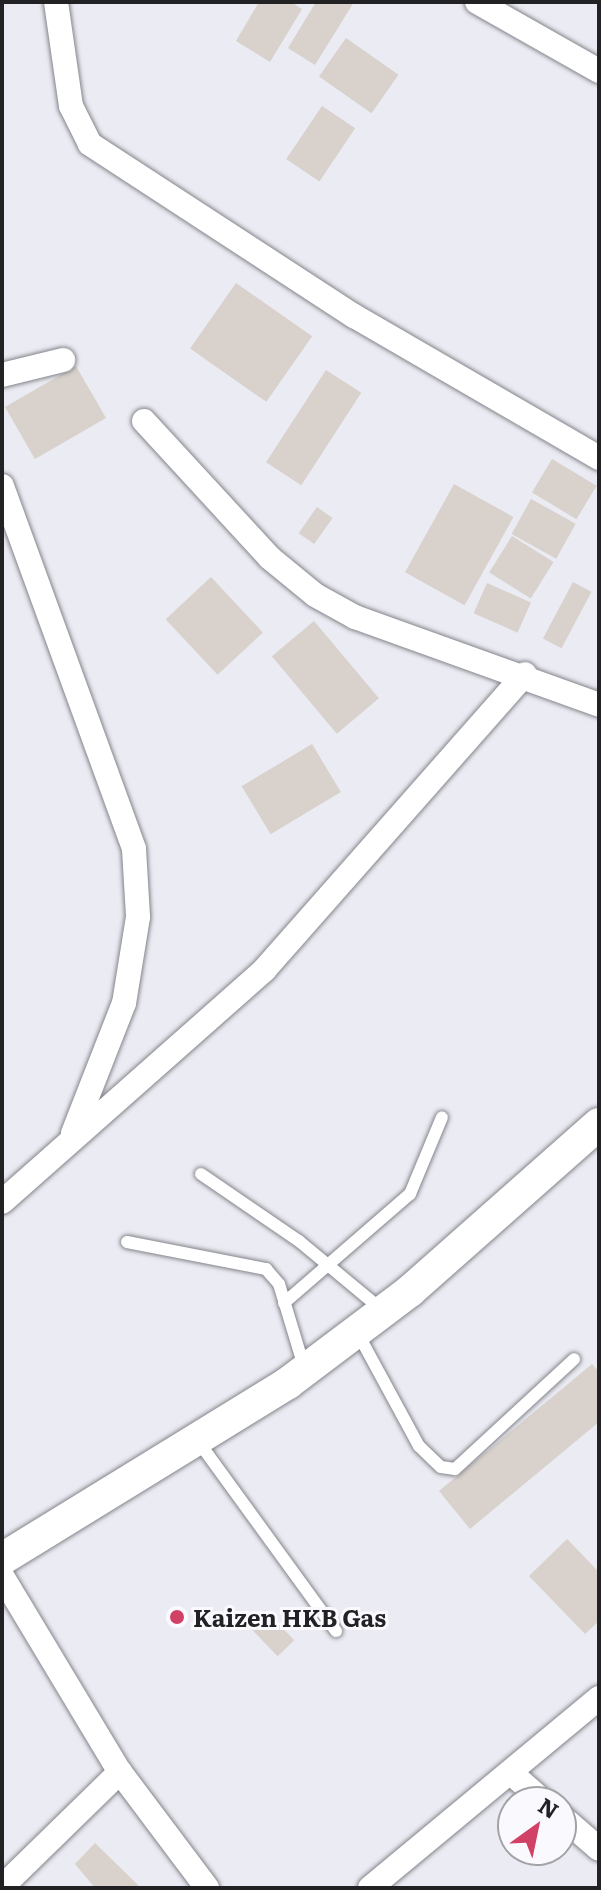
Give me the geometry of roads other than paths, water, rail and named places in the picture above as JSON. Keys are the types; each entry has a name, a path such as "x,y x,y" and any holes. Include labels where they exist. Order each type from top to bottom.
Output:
{"street":[{"path":"56,2 71,106 90,144 354,316 599,458"},
{"path":"477,2 599,71"},
{"path":"2,375 63,360"},
{"path":"144,421 270,558 315,595 355,617 525,674 599,705"},
{"path":"2,486 134,849 138,917 124,1003 71,1137"},
{"path":"2,1202 71,1137 265,969 525,674"},
{"path":"2,1559 198,1441 305,1370 383,1311 599,1124"},
{"path":"2,1576 120,1772 207,1888"},
{"path":"370,1888 599,1698"},
{"path":"2,1887 120,1772"},
{"path":"511,1773 526,1786"},
{"path":"577,1830 599,1849"}],"lane":[{"path":"284,1303 329,1270 410,1194 442,1117"},
{"path":"201,1174 299,1241 329,1270 383,1311"},
{"path":"127,1242 266,1269 284,1303 305,1370"},
{"path":"357,1332 419,1446 441,1467 455,1469 574,1359"},
{"path":"198,1441 336,1631"}],"place":[{"name":"Kaizen HKB Gas","path":"177,1617"}]}
